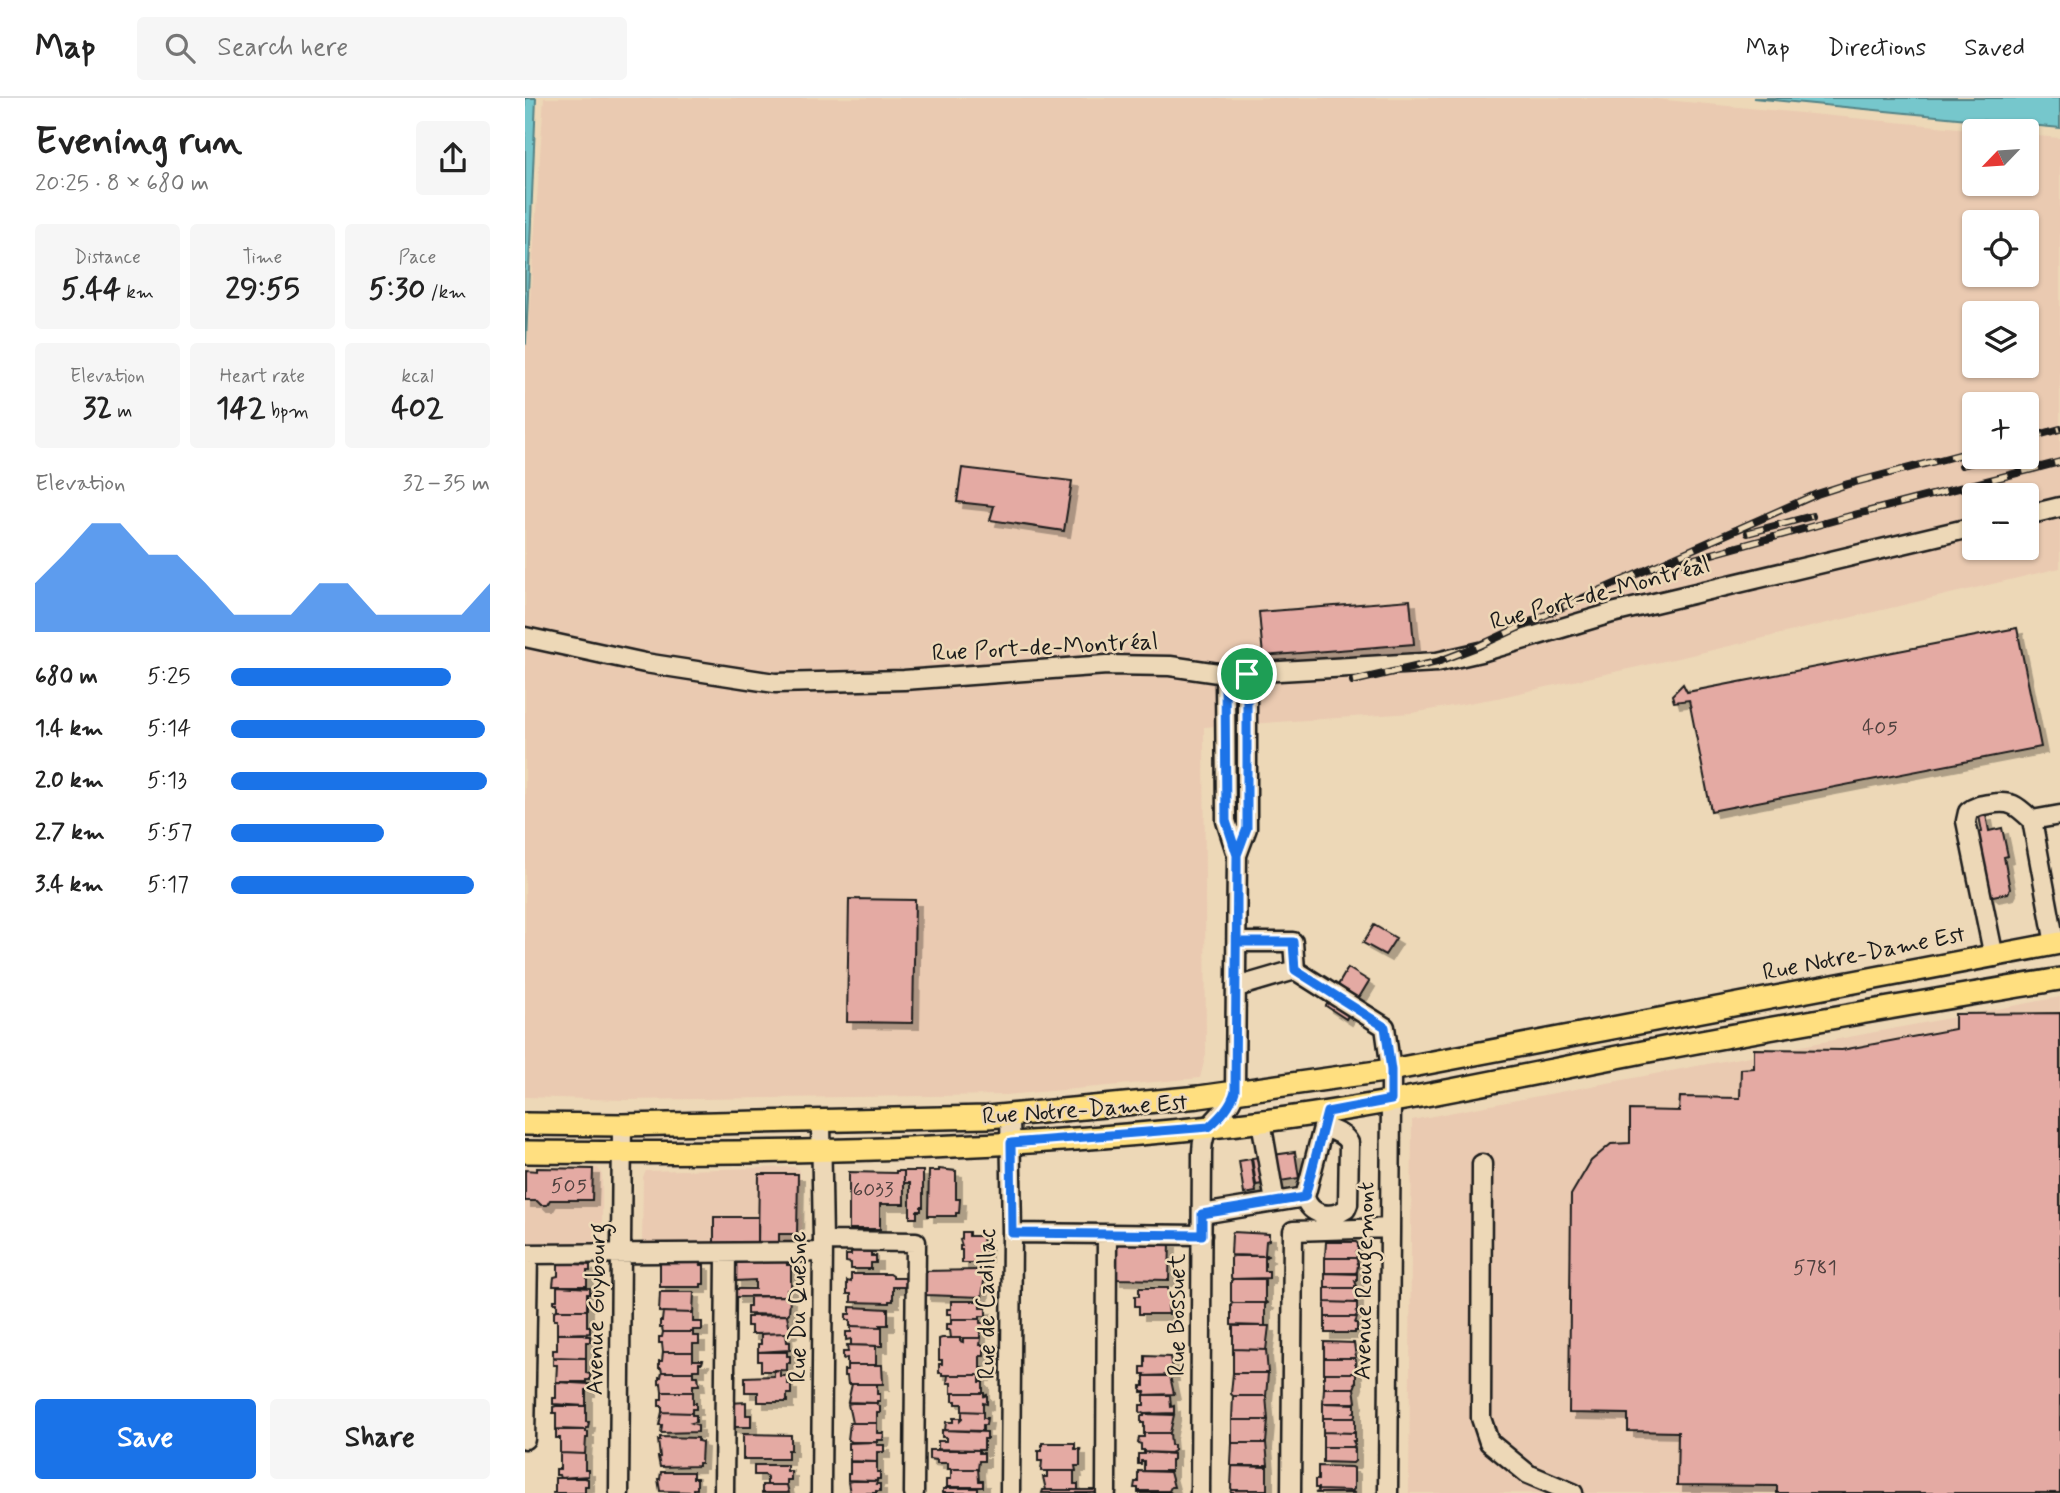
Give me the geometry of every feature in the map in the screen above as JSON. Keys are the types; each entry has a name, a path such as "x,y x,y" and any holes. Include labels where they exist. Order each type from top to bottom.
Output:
{"main road":[{"name":"Rue Notre-Dame Est","path":"525,1124 821,1122 1010,1115 1199,1097 1391,1070 2058,944"},
{"name":"Rue Notre-Dame Est","path":"525,1152 622,1153 1011,1143 1261,1121 1325,1120 1391,1100 1683,1044 2060,979"},
{"path":"1678,1017 1683,1044"}],"street":[{"path":"2039,512 2060,507"},
{"name":"Rue Port-de-Montréal","path":"525,637 645,663 775,683 904,680 1107,666 1170,666 1225,674 1247,674 1437,662 1612,613 1962,530"},
{"path":"1225,674 1226,821 1237,855 1235,1091"},
{"path":"1237,855 1247,828 1247,674"},
{"path":"1994,957 1966,816 1973,808 2003,802 2017,806 2032,820 2058,944"},
{"path":"2032,820 2060,815"},
{"path":"1237,942 1293,942 1295,970 1237,987"},
{"name":"Avenue Rougemont","path":"1295,970 1385,1027 1391,1070 1388,1493"},
{"name":"Rue Bossuet","path":"1200,1493 1202,1152 1205,1134 1227,1109 1235,1091"},
{"name":"Rue de Cadillac","path":"1010,1115 1010,1493"},
{"path":"1325,1120 1347,1138 1349,1143 1348,1204 1342,1213 1316,1213 1310,1208 1305,1197 1325,1120"},
{"path":"1261,1121 1276,1202"},
{"name":"Rue Du Quesne","path":"821,1122 821,1493"},
{"name":"Avenue Guybourg","path":"619,1493 622,1125"},
{"path":"1482,1164 1481,1418 1489,1441 1528,1474 1573,1493"},
{"path":"1202,1214 1305,1197"},
{"path":"1291,1493 1293,1231 1390,1228"},
{"path":"1012,1233 1202,1235"},
{"path":"1106,1493 1107,1234"},
{"path":"525,1439 526,1254 726,1254 916,1242 914,1493"},
{"path":"724,1493 726,1254"}],"shaded area":[{"path":"544,98 1645,98 1962,128 1962,196 2039,196 2039,136 2060,138 2060,568 1497,698 1412,713 1204,727 1206,1054 1200,1078 1006,1095 623,1100 525,1097 525,343"},
{"path":"2060,997 2060,1493 1409,1493 1412,1120"},
{"path":"525,1167 598,1168 602,1175 602,1245 525,1244"},
{"path":"798,1169 800,1176 803,1246 642,1247 643,1177 646,1171"}],"water":[{"path":"525,98 536,98 526,343 525,342"},
{"path":"1753,98 2060,98 2060,128 2039,126 2039,119 1968,119"}],"building":[{"path":"962,468 1072,481 1064,531 990,520 994,506 957,502"},
{"path":"1410,600 1414,644 1263,656 1259,612"},
{"path":"2017,628 2041,747 1711,811 1689,700 1674,702 1672,695 1683,684 1687,692"},
{"path":"1986,815 1989,831 2002,828 2008,856 2004,857 2010,889 2008,893 1993,896 1989,893 1974,834 1982,832 1979,816"},
{"path":"849,899 915,900 913,1023 847,1022"},
{"path":"1374,925 1396,938 1385,955 1363,943"},
{"path":"1348,968 1369,981 1346,1019 1326,1006"},
{"path":"2060,1013 2060,1493 1777,1493 1777,1486 1677,1485 1678,1432 1628,1431 1628,1414 1569,1413 1571,1195 1591,1161 1611,1144 1630,1143 1630,1110 1679,1111 1680,1097 1740,1098 1741,1069 1754,1068 1754,1049 1842,1050 1955,1029 1955,1014"},
{"path":"1295,1152 1299,1178 1256,1185 1252,1158"},
{"path":"1251,1159 1256,1192 1244,1194 1239,1161"},
{"path":"537,1168 593,1169 592,1200 550,1200 547,1205 541,1205 537,1201 525,1201 525,1170 537,1171"},
{"path":"904,1171 904,1204 880,1204 880,1229 849,1229 849,1172"},
{"path":"904,1171 923,1171 923,1207 921,1211 917,1211 917,1218 910,1218 910,1183 904,1183"},
{"path":"929,1171 956,1171 956,1199 960,1199 959,1213 956,1213 956,1216 928,1216"},
{"path":"759,1174 798,1174 797,1234 779,1234 779,1245 758,1245"},
{"path":"714,1217 758,1217 758,1244 714,1244"},
{"path":"962,1232 969,1232 969,1236 983,1236 982,1244 986,1244 986,1256 983,1256 983,1263 962,1263"},
{"path":"1233,1232 1269,1234 1269,1240 1266,1241 1267,1256 1231,1255"},
{"path":"1116,1241 1170,1242 1169,1280 1115,1279"},
{"path":"1326,1242 1356,1242 1357,1256 1325,1258"},
{"path":"851,1249 871,1250 871,1256 876,1256 876,1263 871,1263 871,1269 851,1269 851,1263 846,1262 846,1255 851,1255"},
{"path":"1267,1256 1265,1271 1269,1271 1269,1278 1231,1278 1231,1257"},
{"path":"1325,1258 1356,1258 1357,1272 1325,1273"},
{"path":"735,1260 787,1260 787,1265 791,1265 791,1290 787,1290 787,1296 735,1297 735,1289 755,1289 755,1280 735,1281 735,1275 731,1275 731,1266 735,1265"},
{"path":"558,1263 590,1265 590,1271 587,1271 587,1286 553,1286 554,1277 558,1276"},
{"path":"660,1263 701,1263 704,1265 704,1284 701,1284 701,1287 660,1287"},
{"path":"982,1270 982,1273 985,1273 982,1297 925,1295 925,1271"},
{"path":"1325,1273 1357,1274 1357,1286 1325,1288"},
{"path":"851,1274 890,1274 893,1278 909,1278 909,1287 893,1287 893,1301 889,1303 851,1302 851,1294 847,1294 847,1281 851,1282"},
{"path":"1233,1279 1265,1279 1267,1303 1233,1303"},
{"path":"557,1286 590,1288 590,1294 587,1294 587,1310 557,1310 554,1300 557,1300"},
{"path":"1139,1288 1168,1288 1168,1296 1173,1296 1173,1306 1168,1306 1169,1314 1139,1314 1139,1306 1135,1306 1135,1296 1139,1296"},
{"path":"1325,1288 1355,1288 1357,1301 1325,1302"},
{"path":"660,1292 694,1292 693,1313 659,1312"},
{"path":"750,1296 787,1296 786,1298 790,1298 789,1313 747,1314"},
{"path":"951,1301 980,1301 980,1308 986,1308 986,1316 980,1316 980,1319 951,1319 947,1309 951,1309"},
{"path":"1325,1302 1357,1303 1357,1315 1325,1317"},
{"path":"1233,1303 1267,1303 1265,1326 1231,1325"},
{"path":"850,1307 888,1309 888,1325 850,1326 846,1314 850,1314"},
{"path":"587,1310 590,1333 557,1334 554,1311"},
{"path":"663,1312 693,1313 693,1322 702,1322 702,1330 663,1332 660,1321"},
{"path":"787,1315 791,1331 788,1333 751,1334 751,1326 747,1326 747,1317"},
{"path":"1325,1317 1355,1317 1357,1331 1325,1333"},
{"path":"951,1319 980,1319 980,1323 985,1323 985,1331 980,1331 980,1338 951,1338 946,1324 951,1324"},
{"path":"851,1326 882,1327 882,1346 851,1345 851,1339 846,1340 846,1332 851,1332"},
{"path":"1233,1326 1269,1326 1266,1350 1233,1349"},
{"path":"663,1332 693,1332 693,1336 699,1336 699,1344 693,1344 693,1352 663,1352 659,1337 662,1337"},
{"path":"786,1333 790,1350 758,1352 761,1334"},
{"path":"557,1334 590,1336 590,1342 586,1342 586,1358 553,1357 553,1350 557,1350"},
{"path":"960,1338 963,1342 963,1338 981,1338 980,1345 984,1345 984,1356 980,1356 980,1368 984,1368 984,1375 939,1373 942,1360 939,1360 939,1339"},
{"path":"1324,1342 1354,1343 1356,1357 1324,1358"},
{"path":"847,1345 876,1346 876,1365 847,1365 843,1352 848,1352"},
{"path":"1233,1349 1266,1350 1268,1373 1233,1373"},
{"path":"663,1352 693,1352 693,1360 703,1360 699,1363 699,1370 693,1372 662,1372 659,1361 662,1361"},
{"path":"758,1352 787,1352 790,1363 787,1363 787,1370 761,1371"},
{"path":"1145,1356 1170,1357 1173,1375 1141,1374 1141,1367 1145,1367"},
{"path":"586,1358 586,1373 590,1374 590,1380 556,1382 557,1365 553,1365 553,1359"},
{"path":"1324,1358 1354,1358 1356,1372 1324,1373"},
{"path":"847,1365 882,1365 883,1384 848,1384 847,1376 844,1376"},
{"path":"774,1370 780,1370 780,1376 787,1376 787,1384 791,1384 791,1394 787,1394 787,1402 758,1402 758,1392 745,1392 745,1377 774,1376"},
{"path":"662,1372 693,1372 693,1376 698,1376 699,1385 693,1385 693,1392 662,1392 659,1377"},
{"path":"1233,1373 1268,1373 1266,1396 1233,1396"},
{"path":"1324,1373 1354,1373 1355,1386 1324,1388"},
{"path":"948,1375 980,1375 983,1393 951,1393 951,1383 947,1383"},
{"path":"1144,1376 1170,1376 1174,1394 1144,1395 1141,1386 1144,1386"},
{"path":"556,1382 589,1384 589,1390 586,1390 586,1406 553,1404 553,1398 556,1398"},
{"path":"852,1384 877,1384 880,1401 877,1403 848,1402"},
{"path":"1324,1388 1354,1388 1356,1402 1323,1403"},
{"path":"662,1392 693,1392 696,1409 692,1409 692,1413 662,1412 659,1399 662,1399"},
{"path":"953,1393 984,1393 984,1396 987,1395 987,1404 983,1403 983,1412 962,1411 962,1404 953,1401"},
{"path":"1144,1395 1170,1395 1174,1413 1140,1412 1140,1405 1144,1405"},
{"path":"1233,1396 1266,1396 1268,1420 1232,1420"},
{"path":"746,1402 746,1415 751,1415 751,1427 730,1427 730,1403"},
{"path":"877,1403 880,1413 877,1413 877,1423 852,1423 848,1404"},
{"path":"1323,1403 1355,1404 1355,1416 1323,1418"},
{"path":"586,1406 588,1428 556,1430 556,1413 553,1413 553,1407"},
{"path":"962,1411 983,1412 983,1418 987,1418 983,1431 945,1430 946,1422 953,1422 953,1418 960,1418 960,1421 962,1419"},
{"path":"662,1412 696,1415 696,1422 692,1423 698,1425 698,1432 661,1433 662,1425 659,1425"},
{"path":"1174,1415 1170,1433 1144,1433 1141,1416"},
{"path":"1323,1418 1354,1418 1355,1431 1323,1432"},
{"path":"1232,1420 1268,1420 1266,1443 1232,1443"},
{"path":"850,1423 877,1423 877,1433 884,1433 883,1440 848,1440"},
{"path":"556,1429 586,1430 588,1438 585,1454 560,1453 560,1438 556,1438"},
{"path":"942,1430 987,1432 984,1450 938,1449 938,1441 946,1441 946,1437 942,1437"},
{"path":"1323,1432 1355,1433 1355,1445 1323,1447"},
{"path":"1144,1433 1170,1433 1174,1451 1144,1452 1138,1443 1139,1437 1144,1437"},
{"path":"743,1434 791,1435 788,1459 743,1459"},
{"path":"660,1437 698,1438 698,1441 702,1442 701,1463 698,1463 698,1466 660,1467"},
{"path":"877,1442 877,1445 884,1445 884,1452 877,1452 877,1462 850,1461 848,1443"},
{"path":"1042,1443 1075,1443 1075,1449 1080,1449 1080,1466 1075,1466 1076,1471 1041,1471 1042,1461 1038,1461 1038,1451 1042,1451"},
{"path":"1232,1443 1266,1443 1268,1465 1232,1466"},
{"path":"1323,1447 1353,1447 1355,1461 1323,1462"},
{"path":"929,1450 979,1450 979,1453 984,1453 984,1461 979,1461 978,1469 948,1469 948,1463 937,1463 937,1460 929,1459"},
{"path":"560,1453 585,1454 585,1470 588,1470 588,1476 560,1478 556,1475 556,1469 560,1469"},
{"path":"1138,1454 1173,1454 1171,1471 1144,1471 1144,1461 1138,1464"},
{"path":"850,1462 877,1462 880,1479 848,1480"},
{"path":"754,1465 787,1465 787,1471 791,1471 791,1480 787,1480 787,1485 767,1485 765,1475 754,1475"},
{"path":"1232,1466 1267,1466 1267,1490 1232,1490"},
{"path":"1318,1466 1354,1468 1354,1489 1318,1490 1315,1488 1315,1480 1318,1480"},
{"path":"951,1469 978,1469 979,1481 983,1481 983,1487 947,1487 947,1479 951,1479"},
{"path":"1047,1471 1074,1471 1074,1484 1078,1484 1078,1490 1046,1490 1043,1477 1047,1477"},
{"path":"1138,1471 1170,1472 1174,1487 1169,1491 1138,1491 1138,1488 1134,1488 1135,1482 1138,1482"},
{"path":"661,1472 693,1472 693,1478 697,1478 697,1489 693,1489 693,1492 660,1491 658,1479"},
{"path":"555,1478 588,1479 585,1493 555,1493"},
{"path":"877,1481 880,1491 850,1493 848,1482"},
{"path":"762,1485 787,1485 789,1493 762,1493"},
{"path":"946,1488 978,1488 978,1493 943,1493"},
{"path":"1043,1490 1099,1490 1099,1493 1042,1493"},
{"path":"1232,1490 1265,1490 1269,1493 1231,1493"},
{"path":"1318,1490 1352,1491 1354,1493 1315,1493"},
{"path":"1169,1491 1171,1493 1138,1493"}],"railway":[{"path":"2039,435 2060,429"},
{"path":"1353,681 1437,662 1479,646 1817,494 1962,454"},
{"path":"1683,562 2060,462"},
{"path":"1748,533 1812,516"}],"route":[{"path":"1247,674 1225,674 1226,821 1237,855 1236,917 1237,987 1233,1099 1209,1127 1011,1143 1012,1233 1202,1235 1202,1214 1305,1197 1327,1112 1391,1100 1391,1070 1385,1027 1295,970 1293,942 1237,942 1237,855 1247,828 1247,674"}]}
